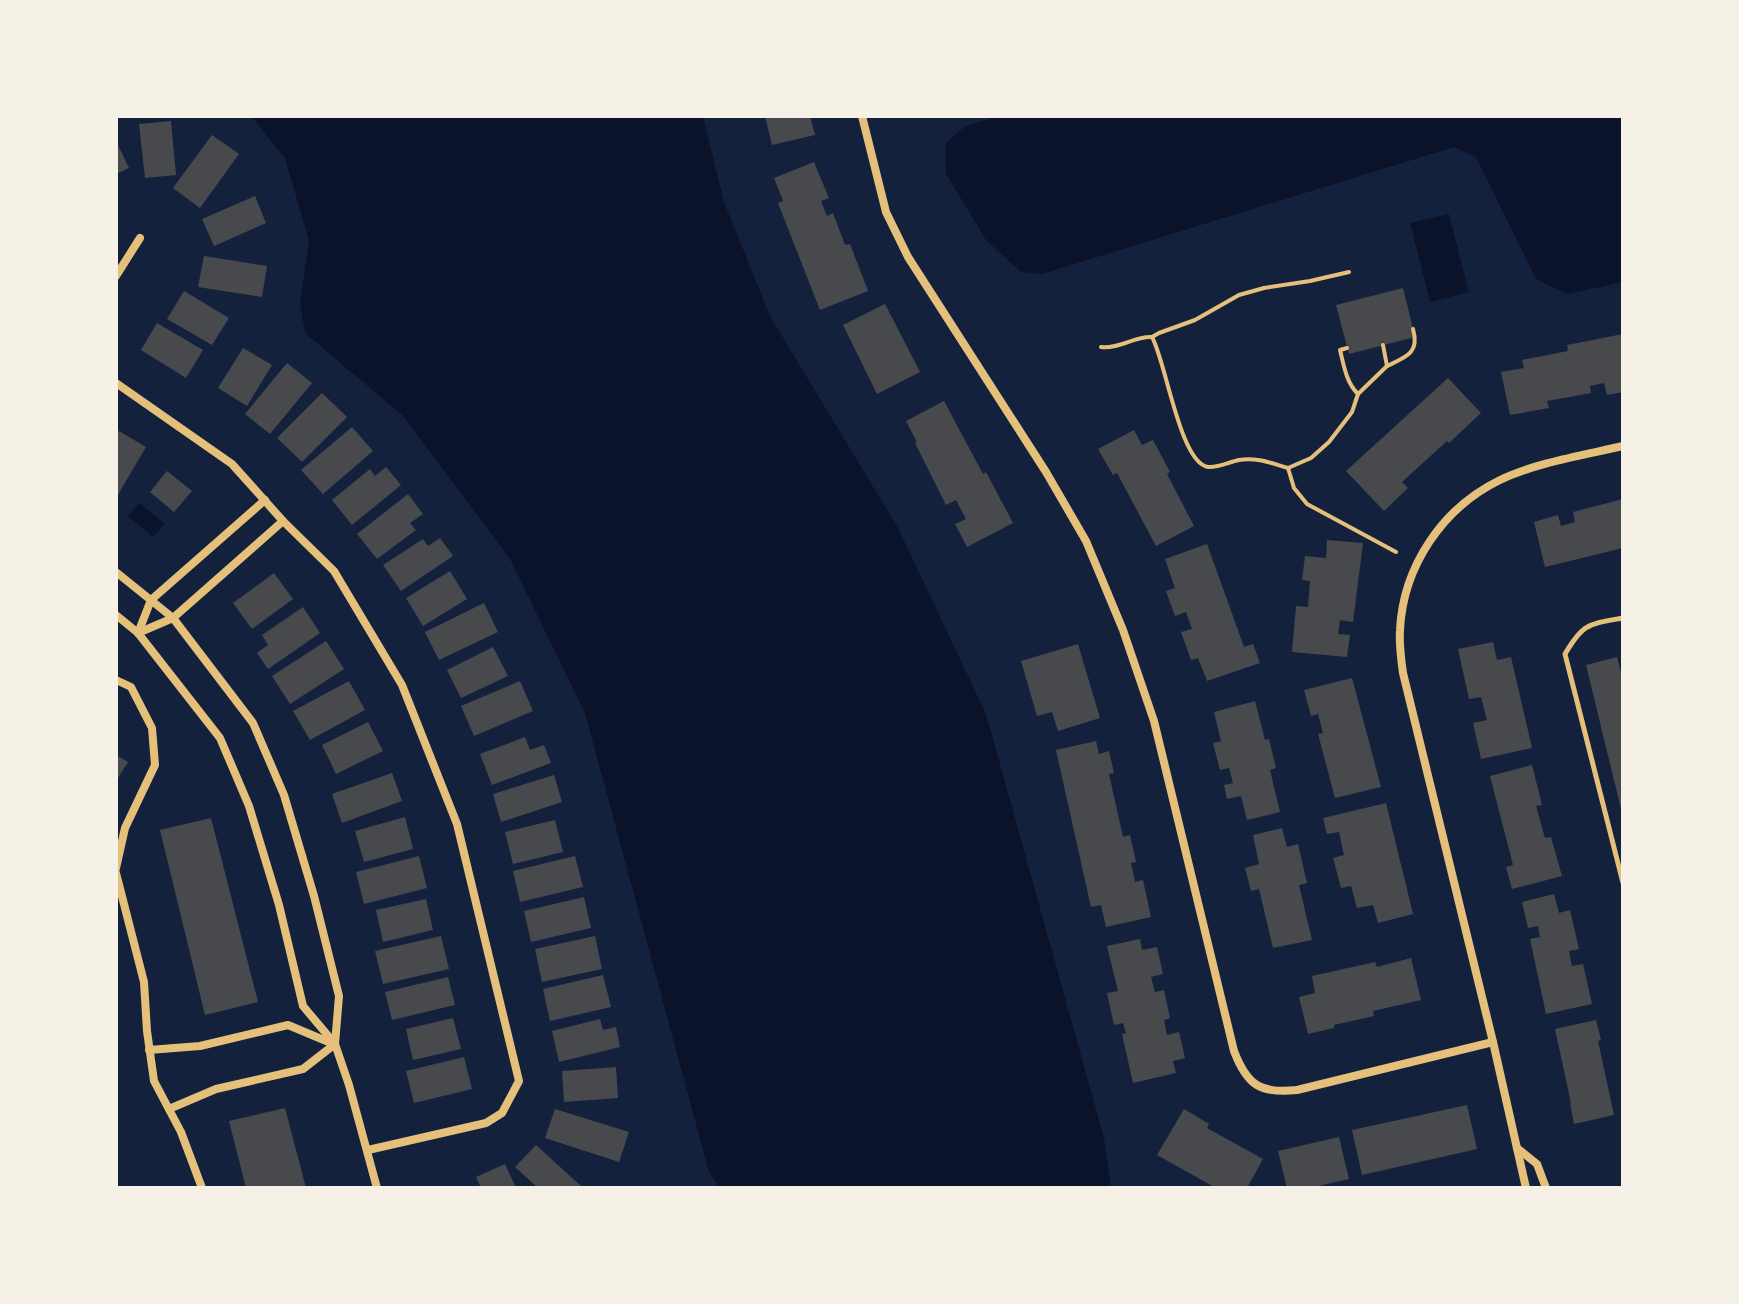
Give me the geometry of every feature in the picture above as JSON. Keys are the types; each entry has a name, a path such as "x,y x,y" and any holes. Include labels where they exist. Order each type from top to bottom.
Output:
{"street":[{"path":"862,116 886,212 908,257 1046,472 1086,541 1123,630 1154,721 1234,1051 1241,1069 1248,1079 1271,1091 1297,1090 1493,1042"},
{"path":"116,276 140,238"},
{"path":"116,383 232,464 283,521 334,571 402,685 457,824 519,1081 502,1113 486,1123 368,1150"},
{"path":"1526,1188 1403,673 1402,610 1414,567 1425,548 1438,529 1478,492 1523,470 1623,446"},
{"path":"138,633 151,600 265,500"},
{"path":"138,633 173,618 283,521"},
{"path":"116,572 173,618 253,723 284,795 339,996 335,1044 303,1069 216,1089 169,1109"},
{"path":"116,615 138,633 220,738 249,806 279,905 303,1006 335,1044 377,1188"},
{"path":"116,680 131,687 152,728 155,765 125,828 116,870 144,982 154,1081 181,1132 202,1188"},
{"path":"149,1050 200,1046 288,1025 335,1044"},
{"path":"1517,1147 1537,1164 1546,1188"}],"lane":[{"path":"1623,618 1594,623 1577,633 1565,654 1623,883"}],"path":[{"path":"1101,347 1110,348 1152,337 1195,320 1239,295 1349,272"},
{"path":"1152,337 1160,353 1183,437 1201,464 1208,467 1252,459 1288,468 1311,458 1329,442 1352,412 1358,394 1387,366 1412,353 1416,341 1413,329"},
{"path":"1383,345 1387,366"},
{"path":"1347,348 1340,350 1343,363 1347,378 1358,394"},
{"path":"1288,468 1294,488 1307,504 1396,552"}],"water":[{"path":"251,116 703,116 724,202 770,316 898,528 986,714 1104,1138 1111,1188 720,1188 709,1172 585,713 510,559 402,415 305,333 300,302 309,241 285,158"},
{"path":"1001,116 1623,116 1623,282 1567,294 1536,279 1476,157 1454,147 1042,274 1021,272 986,240 946,174 945,144 965,126"},
{"path":"1449,214 1469,292 1430,302 1410,223"},
{"path":"139,503 165,524 153,537 128,516"}],"building":[{"path":"765,116 810,116 815,135 772,145"},
{"path":"171,121 176,175 145,178 139,124"},
{"path":"212,135 239,154 200,208 173,188"},
{"path":"116,141 129,168 116,174"},
{"path":"814,162 829,198 821,201 827,216 833,213 845,245 850,244 868,291 820,310 778,203 783,201 774,178"},
{"path":"255,196 266,223 214,246 202,219"},
{"path":"204,256 267,266 262,297 198,287"},
{"path":"1403,288 1415,337 1349,354 1336,305"},
{"path":"184,291 229,318 212,345 167,319"},
{"path":"885,304 920,372 877,394 843,325"},
{"path":"157,323 203,350 186,378 141,350"},
{"path":"1623,334 1623,392 1607,395 1604,383 1590,386 1591,393 1547,401 1549,408 1510,415 1501,372 1524,368 1522,360 1568,351 1567,345"},
{"path":"243,348 272,365 247,406 218,388"},
{"path":"287,363 312,383 270,434 245,414"},
{"path":"1448,378 1481,413 1402,482 1408,488 1384,511 1346,471"},
{"path":"322,393 347,417 302,462 277,438"},
{"path":"944,401 1013,523 967,547 955,524 966,519 956,500 946,505 906,421"},
{"path":"352,427 373,451 323,494 301,470"},
{"path":"1134,430 1142,445 1153,440 1194,526 1156,546 1117,473 1113,475 1098,449"},
{"path":"119,431 146,447 116,498 116,435"},
{"path":"386,467 401,485 352,525 332,500 370,469 375,476"},
{"path":"167,471 192,491 174,512 150,492"},
{"path":"408,494 423,514 410,523 416,530 377,559 357,534"},
{"path":"1623,499 1623,548 1545,567 1534,522 1558,515 1561,526 1575,522 1573,512"},
{"path":"440,538 453,556 401,591 383,565 423,539 428,546"},
{"path":"1327,540 1363,543 1353,622 1340,620 1338,634 1350,635 1347,657 1292,652 1296,606 1308,607 1310,581 1302,580 1305,556 1326,558"},
{"path":"1207,544 1244,647 1253,644 1260,663 1207,681 1198,658 1191,660 1181,632 1192,629 1186,612 1175,616 1166,591 1175,588 1165,559"},
{"path":"450,571 467,599 423,626 406,598"},
{"path":"274,573 293,599 252,629 233,603"},
{"path":"484,603 498,632 439,660 425,632"},
{"path":"303,607 320,633 268,669 257,653 268,645 262,635"},
{"path":"326,641 344,669 290,704 272,676"},
{"path":"1493,642 1497,660 1511,657 1532,748 1481,759 1473,723 1487,720 1481,697 1469,699 1458,649"},
{"path":"1078,644 1100,718 1058,731 1052,712 1037,716 1021,661"},
{"path":"493,647 508,676 461,698 447,670"},
{"path":"1617,657 1623,681 1622,813 1586,665"},
{"path":"1352,678 1381,787 1335,798 1318,734 1323,733 1318,714 1311,716 1304,690"},
{"path":"349,681 365,710 310,740 293,711"},
{"path":"520,681 533,711 474,736 461,706"},
{"path":"1255,701 1276,768 1270,770 1280,812 1247,820 1241,796 1227,799 1224,785 1233,783 1229,768 1220,770 1213,743 1221,741 1214,712"},
{"path":"368,722 383,751 336,774 322,745"},
{"path":"525,737 530,750 544,745 551,763 492,785 480,754"},
{"path":"1096,741 1099,754 1109,751 1114,773 1109,774 1123,837 1130,835 1136,862 1131,863 1135,882 1143,880 1151,917 1106,927 1101,905 1091,907 1056,750"},
{"path":"116,755 128,762 116,781"},
{"path":"1532,765 1542,805 1536,806 1545,838 1551,837 1562,876 1512,889 1506,867 1513,865 1490,776"},
{"path":"392,773 402,801 342,823 332,794"},
{"path":"554,775 562,802 501,822 493,794"},
{"path":"1386,803 1413,914 1378,923 1373,905 1357,908 1351,886 1341,888 1333,858 1344,855 1339,832 1327,834 1323,818"},
{"path":"405,817 413,849 364,862 355,831"},
{"path":"211,818 258,1002 205,1015 160,830"},
{"path":"555,820 563,852 513,864 505,832"},
{"path":"1282,828 1287,847 1298,844 1307,883 1299,885 1312,940 1273,948 1259,889 1251,891 1245,868 1259,864 1253,835"},
{"path":"419,856 427,888 364,904 356,872"},
{"path":"575,856 583,887 520,902 513,871"},
{"path":"1554,894 1559,913 1570,910 1579,949 1569,951 1572,966 1583,964 1592,1004 1546,1014 1530,939 1540,937 1538,926 1528,928 1522,902"},
{"path":"584,897 591,928 531,942 524,911"},
{"path":"426,899 433,930 383,942 376,910"},
{"path":"441,936 449,969 383,984 375,951"},
{"path":"595,936 602,969 542,982 535,949"},
{"path":"1140,939 1142,950 1157,947 1163,974 1151,977 1155,992 1164,990 1170,1018 1164,1020 1167,1035 1179,1032 1185,1058 1173,1061 1176,1073 1133,1083 1122,1034 1126,1033 1123,1023 1114,1025 1107,993 1118,991 1107,946"},
{"path":"1411,958 1421,1000 1373,1011 1374,1016 1308,1034 1299,997 1315,993 1312,976 1375,962 1377,967"},
{"path":"603,975 611,1007 550,1021 543,989"},
{"path":"448,977 455,1005 392,1020 385,992"},
{"path":"453,1018 461,1049 413,1060 406,1029"},
{"path":"600,1019 603,1030 616,1027 620,1047 559,1062 552,1031"},
{"path":"1596,1020 1614,1115 1574,1124 1555,1029"},
{"path":"464,1057 472,1089 414,1103 406,1071"},
{"path":"616,1067 618,1098 564,1102 562,1071"},
{"path":"1467,1105 1477,1149 1362,1175 1352,1130"},
{"path":"285,1108 306,1188 246,1188 229,1121"},
{"path":"555,1109 629,1132 619,1162 545,1138"},
{"path":"1184,1109 1209,1124 1207,1128 1263,1159 1247,1188 1216,1188 1157,1155"},
{"path":"1339,1137 1349,1179 1310,1188 1287,1188 1278,1151"},
{"path":"536,1145 580,1188 538,1188 515,1167"},
{"path":"505,1164 516,1188 481,1188 476,1177"}]}
